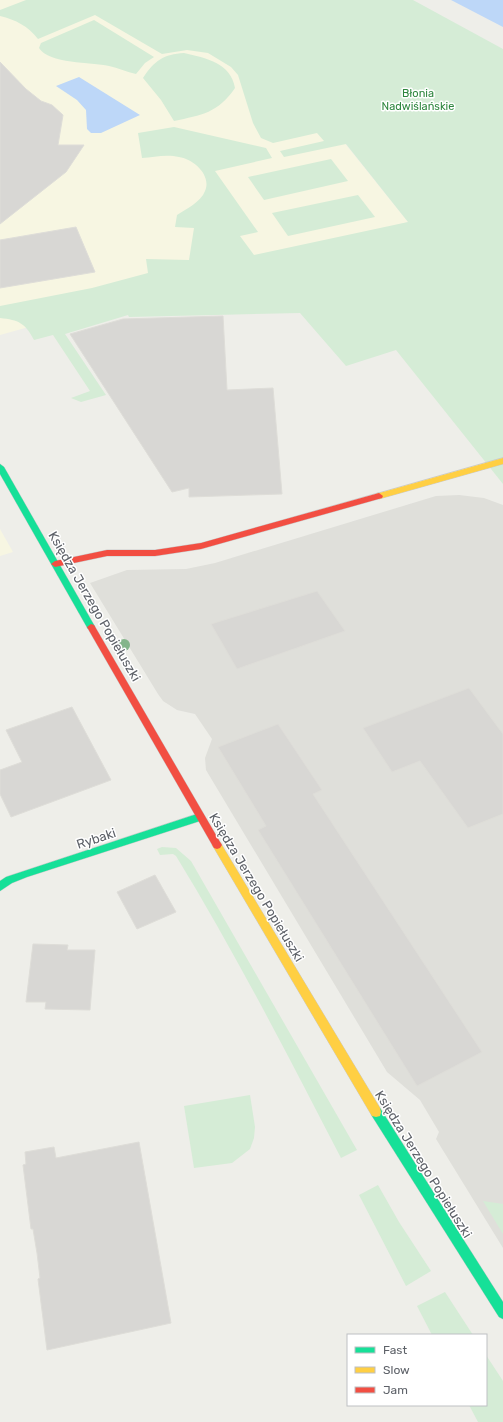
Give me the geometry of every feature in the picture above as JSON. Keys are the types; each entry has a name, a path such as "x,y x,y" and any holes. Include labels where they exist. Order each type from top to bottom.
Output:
{"street":[{"path":"55,564 108,553 155,553 201,546 503,461"},
{"name":"Księdza Jerzego Popiełuszki","path":"0,467 200,817 392,1140 503,1313"},
{"name":"Rybaki","path":"0,887 9,880 25,874 200,817"}],"shaded area":[{"path":"0,0 230,0 408,222 0,335"},
{"path":"459,495 484,498 503,505 503,1248 436,1139 439,1132 420,1100 387,1072 206,770 205,758 212,739 195,714 177,710 163,701 90,583 127,570 186,569 215,563 436,496"},
{"path":"0,529 13,552 0,556"}],"green space":[{"name":"Błonia Nadwiślańskie","path":"26,0 413,0 503,49 503,484 396,350 346,366 300,313 129,317 128,315 65,334 106,395 81,402 71,398 90,391 53,335 34,340 28,330 21,323 0,318 0,306 92,288 148,273 146,259 189,260 194,228 175,227 177,215 193,205 203,195 206,185 204,174 195,164 184,158 160,156 142,158 138,133 174,127 266,148 272,158 215,171 258,232 240,236 254,255 408,222 346,144 284,157 280,151 324,141 317,133 273,143 261,138 253,123 238,75 231,67 208,53 187,50 162,54 95,15 38,39 30,30 21,24 0,16 0,10"},
{"path":"94,20 154,57 145,63 136,74 109,66 61,60 44,53 39,48 41,43"},
{"path":"184,53 201,57 223,67 233,80 235,88 222,103 209,112 174,121 161,100 143,78 151,67 160,60 171,55"},
{"path":"331,159 348,181 264,200 248,177"},
{"path":"358,195 375,217 288,236 272,213"},
{"path":"162,847 176,848 191,861 357,1150 341,1158 220,930 176,856 173,854 160,855 157,849"},
{"path":"250,1095 255,1127 254,1138 250,1149 232,1163 194,1168 184,1106"},
{"path":"378,1185 399,1222 431,1271 406,1286 359,1195"},
{"path":"483,1201 503,1204 503,1234"},
{"path":"445,1292 472,1334 431,1334 417,1306"},
{"path":"487,1357 503,1381 503,1422 478,1422 470,1406 487,1406"}],"water":[{"path":"451,0 503,0 503,27"},
{"path":"79,77 140,115 101,133 91,133 87,129 86,110 77,100 56,86"}],"building":[{"path":"0,62 26,89 41,101 52,105 63,115 58,145 84,145 66,172 0,224"},
{"path":"76,227 95,272 0,288 0,240"},
{"path":"223,316 227,390 273,388 282,494 189,497 189,488 172,492 70,334 123,319"},
{"path":"317,591 345,631 237,669 211,624"},
{"path":"469,688 503,734 503,814 468,828 420,761 392,772 363,728"},
{"path":"72,707 111,780 11,817 0,794 0,770 22,762 6,730"},
{"path":"278,724 322,790 313,794 482,1052 417,1086 258,830 266,826 218,747"},
{"path":"155,875 176,912 137,929 117,892"},
{"path":"33,944 68,945 67,950 95,950 90,1010 45,1009 46,1002 26,1002"},
{"path":"139,1142 171,1323 47,1350 38,1279 40,1278 37,1253 33,1229 31,1229 23,1165 26,1164 25,1152 54,1147 56,1158"}],"traffic: fast":[{"path":"0,467 91,627"},
{"path":"0,887 9,880 25,874 200,817"},
{"path":"376,1112 503,1313"}],"traffic: slow":[{"path":"379,496 503,461"},
{"path":"217,845 376,1112"}],"traffic: jam":[{"path":"55,564 107,553 155,553 201,546 379,496"},
{"path":"91,627 217,845"}]}
